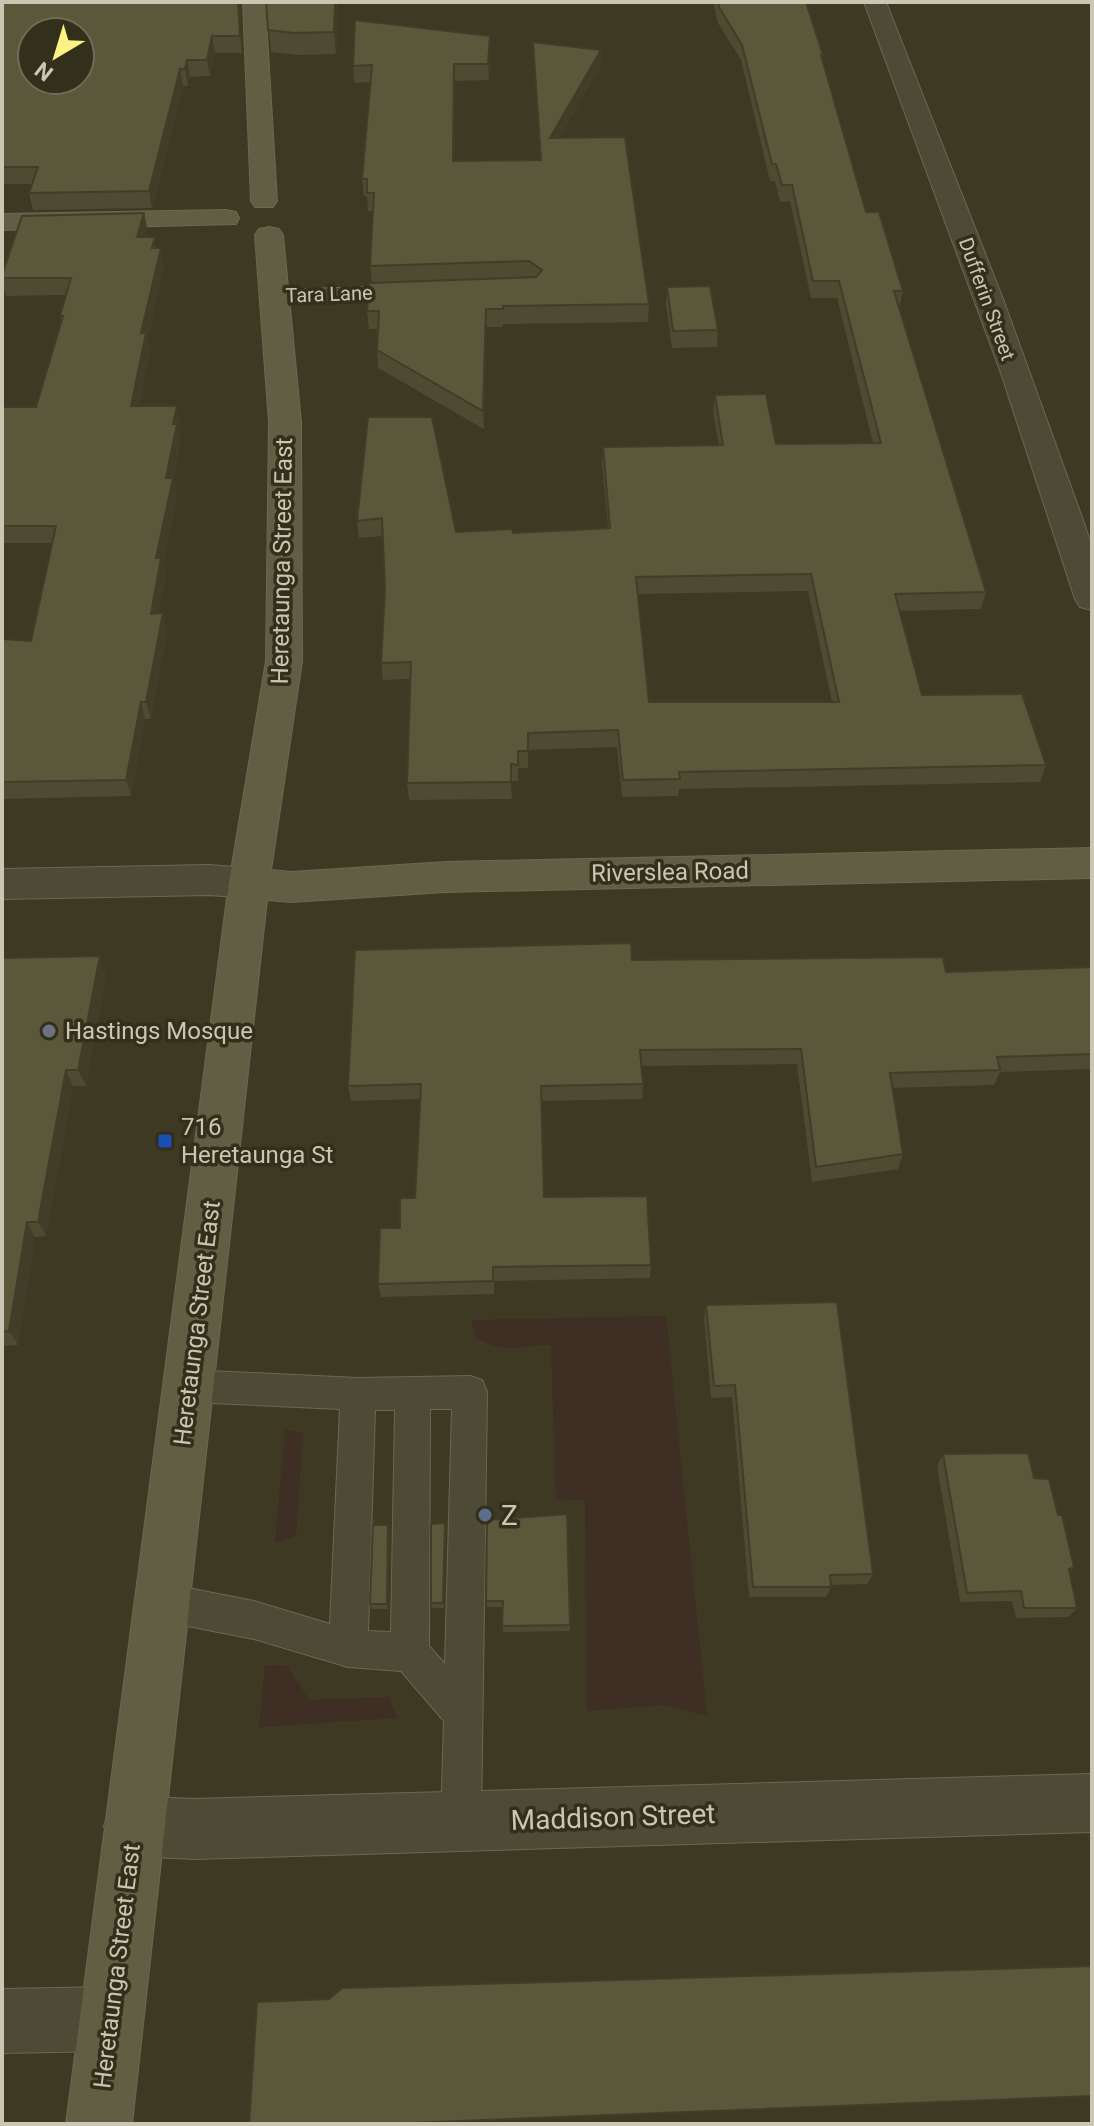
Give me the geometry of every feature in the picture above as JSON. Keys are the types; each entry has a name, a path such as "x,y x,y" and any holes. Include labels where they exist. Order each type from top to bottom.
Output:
{"main road":[{"name":"Heretaunga Street East","path":"99,2124 249,883 284,661 285,422 274,296 278,217 254,2"},
{"path":"2,222 226,218 235,208 278,217"},
{"name":"Riverslea Road","path":"249,883 291,887 446,877 1092,863"}],"street":[{"name":"Dufferin Street","path":"875,2 959,221 1068,522 1092,599"},
{"path":"2,884 209,880 249,883"},
{"name":"Maddison Street","path":"134,1826 194,1829 1092,1803"},
{"path":"2,2021 110,2019"}],"lane":[{"name":"Tara Lane","path":"274,296 423,291"},
{"path":"190,1386 358,1394 470,1392 461,1822"},
{"path":"413,1393 410,1653 463,1714"},
{"path":"348,1648 358,1394"},
{"path":"162,1602 270,1624 348,1648 410,1653"}],"shaded area":[{"path":"666,1316 707,1716 664,1705 587,1711 585,1500 556,1499 551,1345 495,1346 477,1338 471,1320"},
{"path":"285,1430 303,1433 296,1536 275,1543"},
{"path":"265,1665 286,1665 309,1700 389,1697 397,1718 259,1727"}],"building":[{"path":"2,2 238,2 240,36 212,36 207,60 187,60 185,69 180,69 149,191 29,193 38,167 2,167"},
{"path":"266,2 335,2 334,32 268,30"},
{"path":"718,2 806,2 866,212 879,212 903,291 894,291 986,592 895,594 922,695 1022,694 1046,765 679,772 680,779 623,780 618,730 528,733 528,751 518,751 518,765 511,764 511,782 407,783 411,662 381,663 385,589 382,518 357,521 368,417 432,417 456,532 512,529 513,533 610,528 603,447 723,445 715,395 766,394 776,444 881,443 839,281 813,281 792,185 782,185 776,164 772,164 742,45","holes":["811,574 839,702 649,702 636,577"]},
{"path":"355,20 490,36 488,64 454,64 453,161 541,160 533,42 601,50 550,138 625,137 649,304 503,306 503,309 486,309 483,411 377,350 379,311 367,311 369,283 536,277 542,270 529,261 370,266 374,193 367,193 367,179 362,179 372,65 353,66"},
{"path":"144,213 137,237 155,237 152,248 161,248 141,333 146,333 131,406 177,406 173,424 177,424 166,478 173,478 156,558 161,558 151,614 163,613 146,702 141,702 126,780 2,782 2,639 31,641 56,526 2,526 2,407 36,407 71,278 2,278 2,275 22,216"},
{"path":"710,286 718,330 673,331 667,287"},
{"path":"631,943 632,960 943,957 946,972 1092,967 1092,1054 997,1057 1000,1070 890,1073 903,1154 816,1167 801,1049 640,1050 643,1084 541,1086 544,1197 647,1196 651,1265 493,1267 493,1281 378,1284 380,1228 400,1228 400,1198 415,1198 421,1084 348,1086 355,950"},
{"path":"100,956 78,1070 66,1070 38,1222 27,1222 9,1331 2,1332 2,958"},
{"path":"837,1302 873,1574 830,1575 831,1587 753,1587 735,1385 714,1386 706,1305"},
{"path":"1028,1453 1034,1478 1049,1479 1058,1515 1062,1515 1074,1567 1069,1569 1077,1608 1024,1608 1021,1591 967,1593 943,1454"},
{"path":"567,1514 570,1625 502,1626 503,1601 486,1601 487,1520"},
{"path":"445,1523 443,1603 431,1603 431,1524"},
{"path":"373,1525 388,1525 387,1604 370,1604"},
{"path":"1092,1966 1092,2096 383,2124 249,2124 257,2002 329,1999 342,1988"}],"place":[{"name":"Hastings Mosque","path":"49,1031"},
{"name":"716 Heretaunga St","path":"165,1141"},
{"name":"Z","path":"485,1515"}]}
